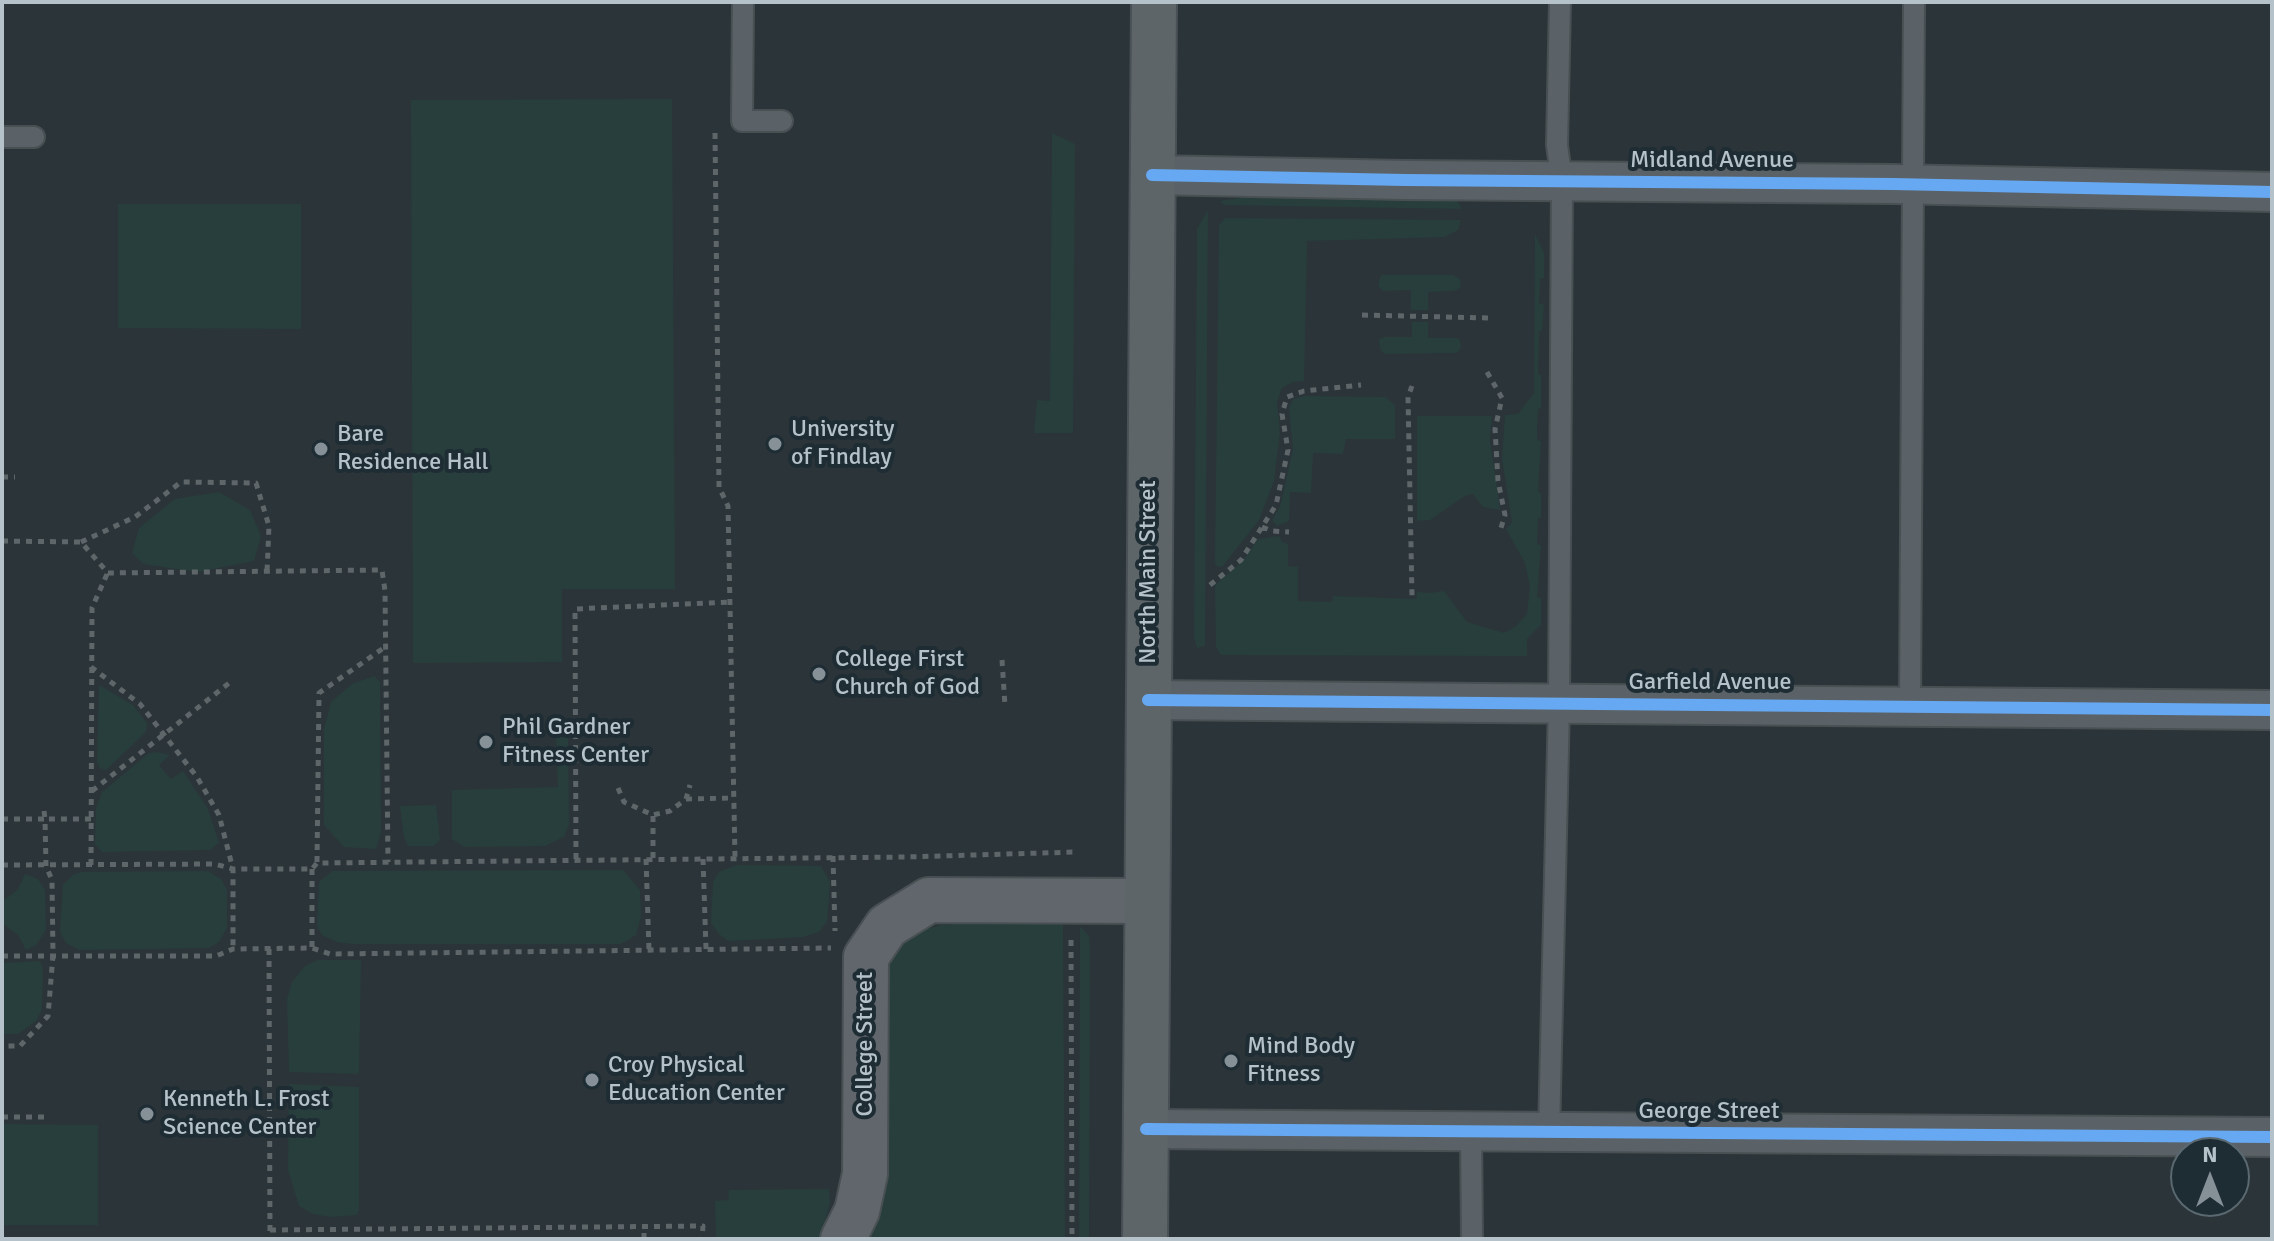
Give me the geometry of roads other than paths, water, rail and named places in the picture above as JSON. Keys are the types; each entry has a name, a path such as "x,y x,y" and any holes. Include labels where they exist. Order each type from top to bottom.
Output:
{"main road":[{"name":"North Main Street","path":"1145,1239 1154,2"}],"street":[{"name":"Midland Avenue","path":"1152,175 2272,192"},
{"name":"Garfield Avenue","path":"1148,700 2272,710"},
{"name":"College Street","path":"843,1239 857,1211 865,1174 866,957 854,948 929,900 1147,901"},
{"name":"George Street","path":"1146,1129 2272,1137"}],"lane":[{"path":"743,2 742,121 782,121"},
{"path":"1549,1133 1559,704 1562,182 1557,145 1560,2"},
{"path":"1910,706 1914,2"},
{"path":"2,137 34,137"},
{"path":"1471,1132 1472,1239"}],"place":[{"name":"University of Findlay","path":"775,444"},
{"name":"Bare Residence Hall","path":"321,449"},
{"name":"College First Church of God","path":"819,674"},
{"name":"Phil Gardner Fitness Center","path":"486,742"},
{"name":"Mind Body Fitness","path":"1231,1061"},
{"name":"Croy Physical Education Center","path":"592,1080"},
{"name":"Kenneth L. Frost Science Center","path":"147,1114"}]}
